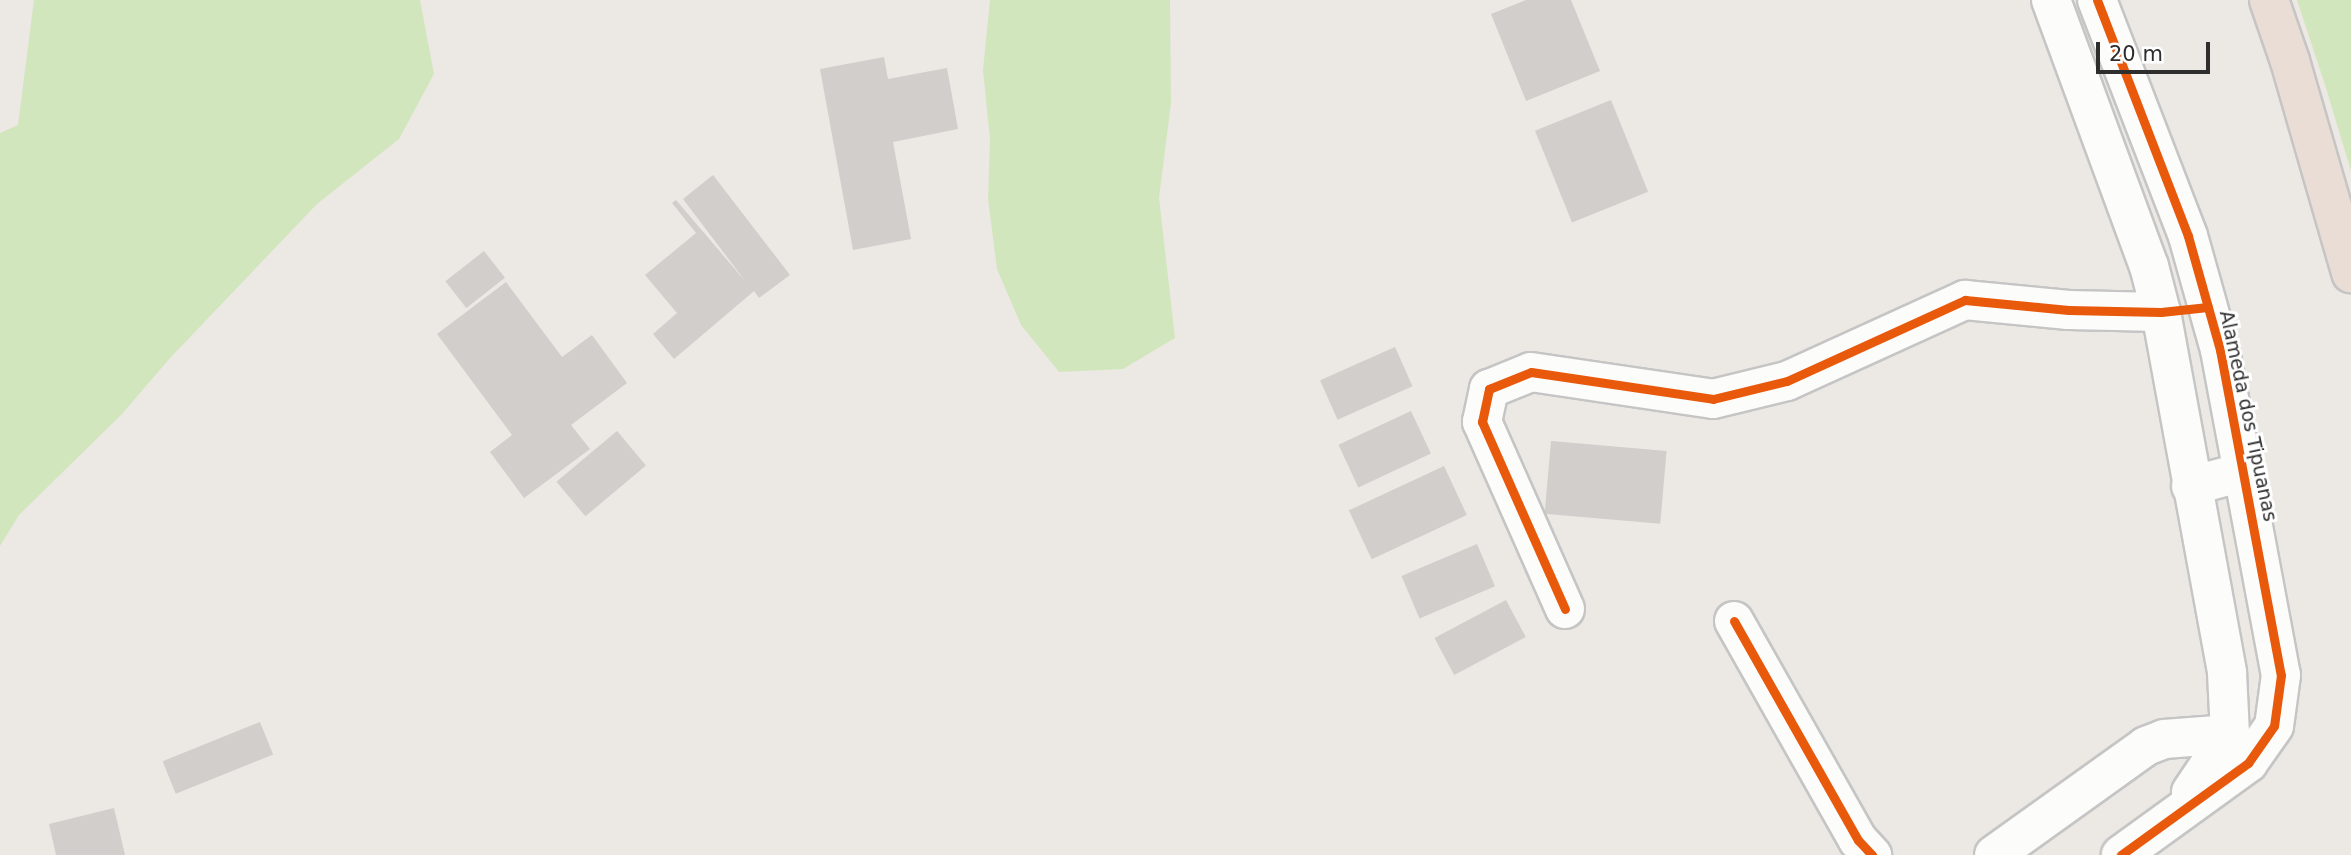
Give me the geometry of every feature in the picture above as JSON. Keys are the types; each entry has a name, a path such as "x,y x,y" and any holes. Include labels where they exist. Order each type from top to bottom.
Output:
{"highway":[{"path":"2269,0 2290,61 2351,272"}],"street":[{"path":"2051,0 2149,266 2161,312 2227,673 2230,734 2178,812"},
{"name":"Alameda dos Tipuanas","path":"2097,0 2188,236 2220,350 2281,675 2274,726 2248,763 2121,855"},
{"path":"1565,609 1482,422 1489,389 1531,372 1713,399 1787,381 1965,300 2069,310 2161,312 2208,307"},
{"path":"2191,486 2243,472"},
{"path":"1734,621 1858,840 1871,855"},
{"path":"1994,855 2146,746 2164,739 2230,734"}],"green space":[{"path":"34,0 420,0 434,74 399,139 317,204 171,357 121,415 19,515 0,546 0,133 18,125"},
{"path":"990,0 1170,0 1171,103 1159,198 1175,338 1123,369 1059,372 1021,325 997,269 988,199 990,140 983,70"},
{"path":"2297,0 2351,0 2351,171 2326,88"}],"building":[{"path":"1526,0 1571,0 1600,71 1526,101 1491,14"},
{"path":"884,57 888,79 947,68 958,129 893,142 911,239 853,250 820,69"},
{"path":"1611,100 1648,192 1572,223 1535,131"},
{"path":"713,175 790,275 759,298 754,291 674,359 653,334 677,313 645,275 696,233 672,203 676,200 746,282 683,199"},
{"path":"484,251 505,278 466,308 445,281"},
{"path":"506,282 562,357 592,335 627,383 571,425 590,449 524,498 490,452 512,435 437,334"},
{"path":"1395,347 1412,386 1338,420 1320,380"},
{"path":"1411,411 1431,454 1358,487 1338,445"},
{"path":"617,431 646,465 585,516 556,482"},
{"path":"1551,441 1667,451 1660,524 1545,514"},
{"path":"1444,466 1467,515 1372,559 1349,510"},
{"path":"1477,544 1495,586 1419,618 1402,576"},
{"path":"1506,600 1526,637 1454,675 1434,638"},
{"path":"260,722 273,754 176,794 163,761"},
{"path":"114,808 125,855 56,855 49,824"}],"cycle path":[{"path":"2097,0 2188,236 2220,350 2281,675 2274,726 2248,763 2121,855"},
{"path":"1565,609 1482,422 1489,389 1531,372 1713,399 1787,381 1965,300 2069,310 2161,312 2208,307"},
{"path":"1734,621 1858,840 1872,855"}]}
